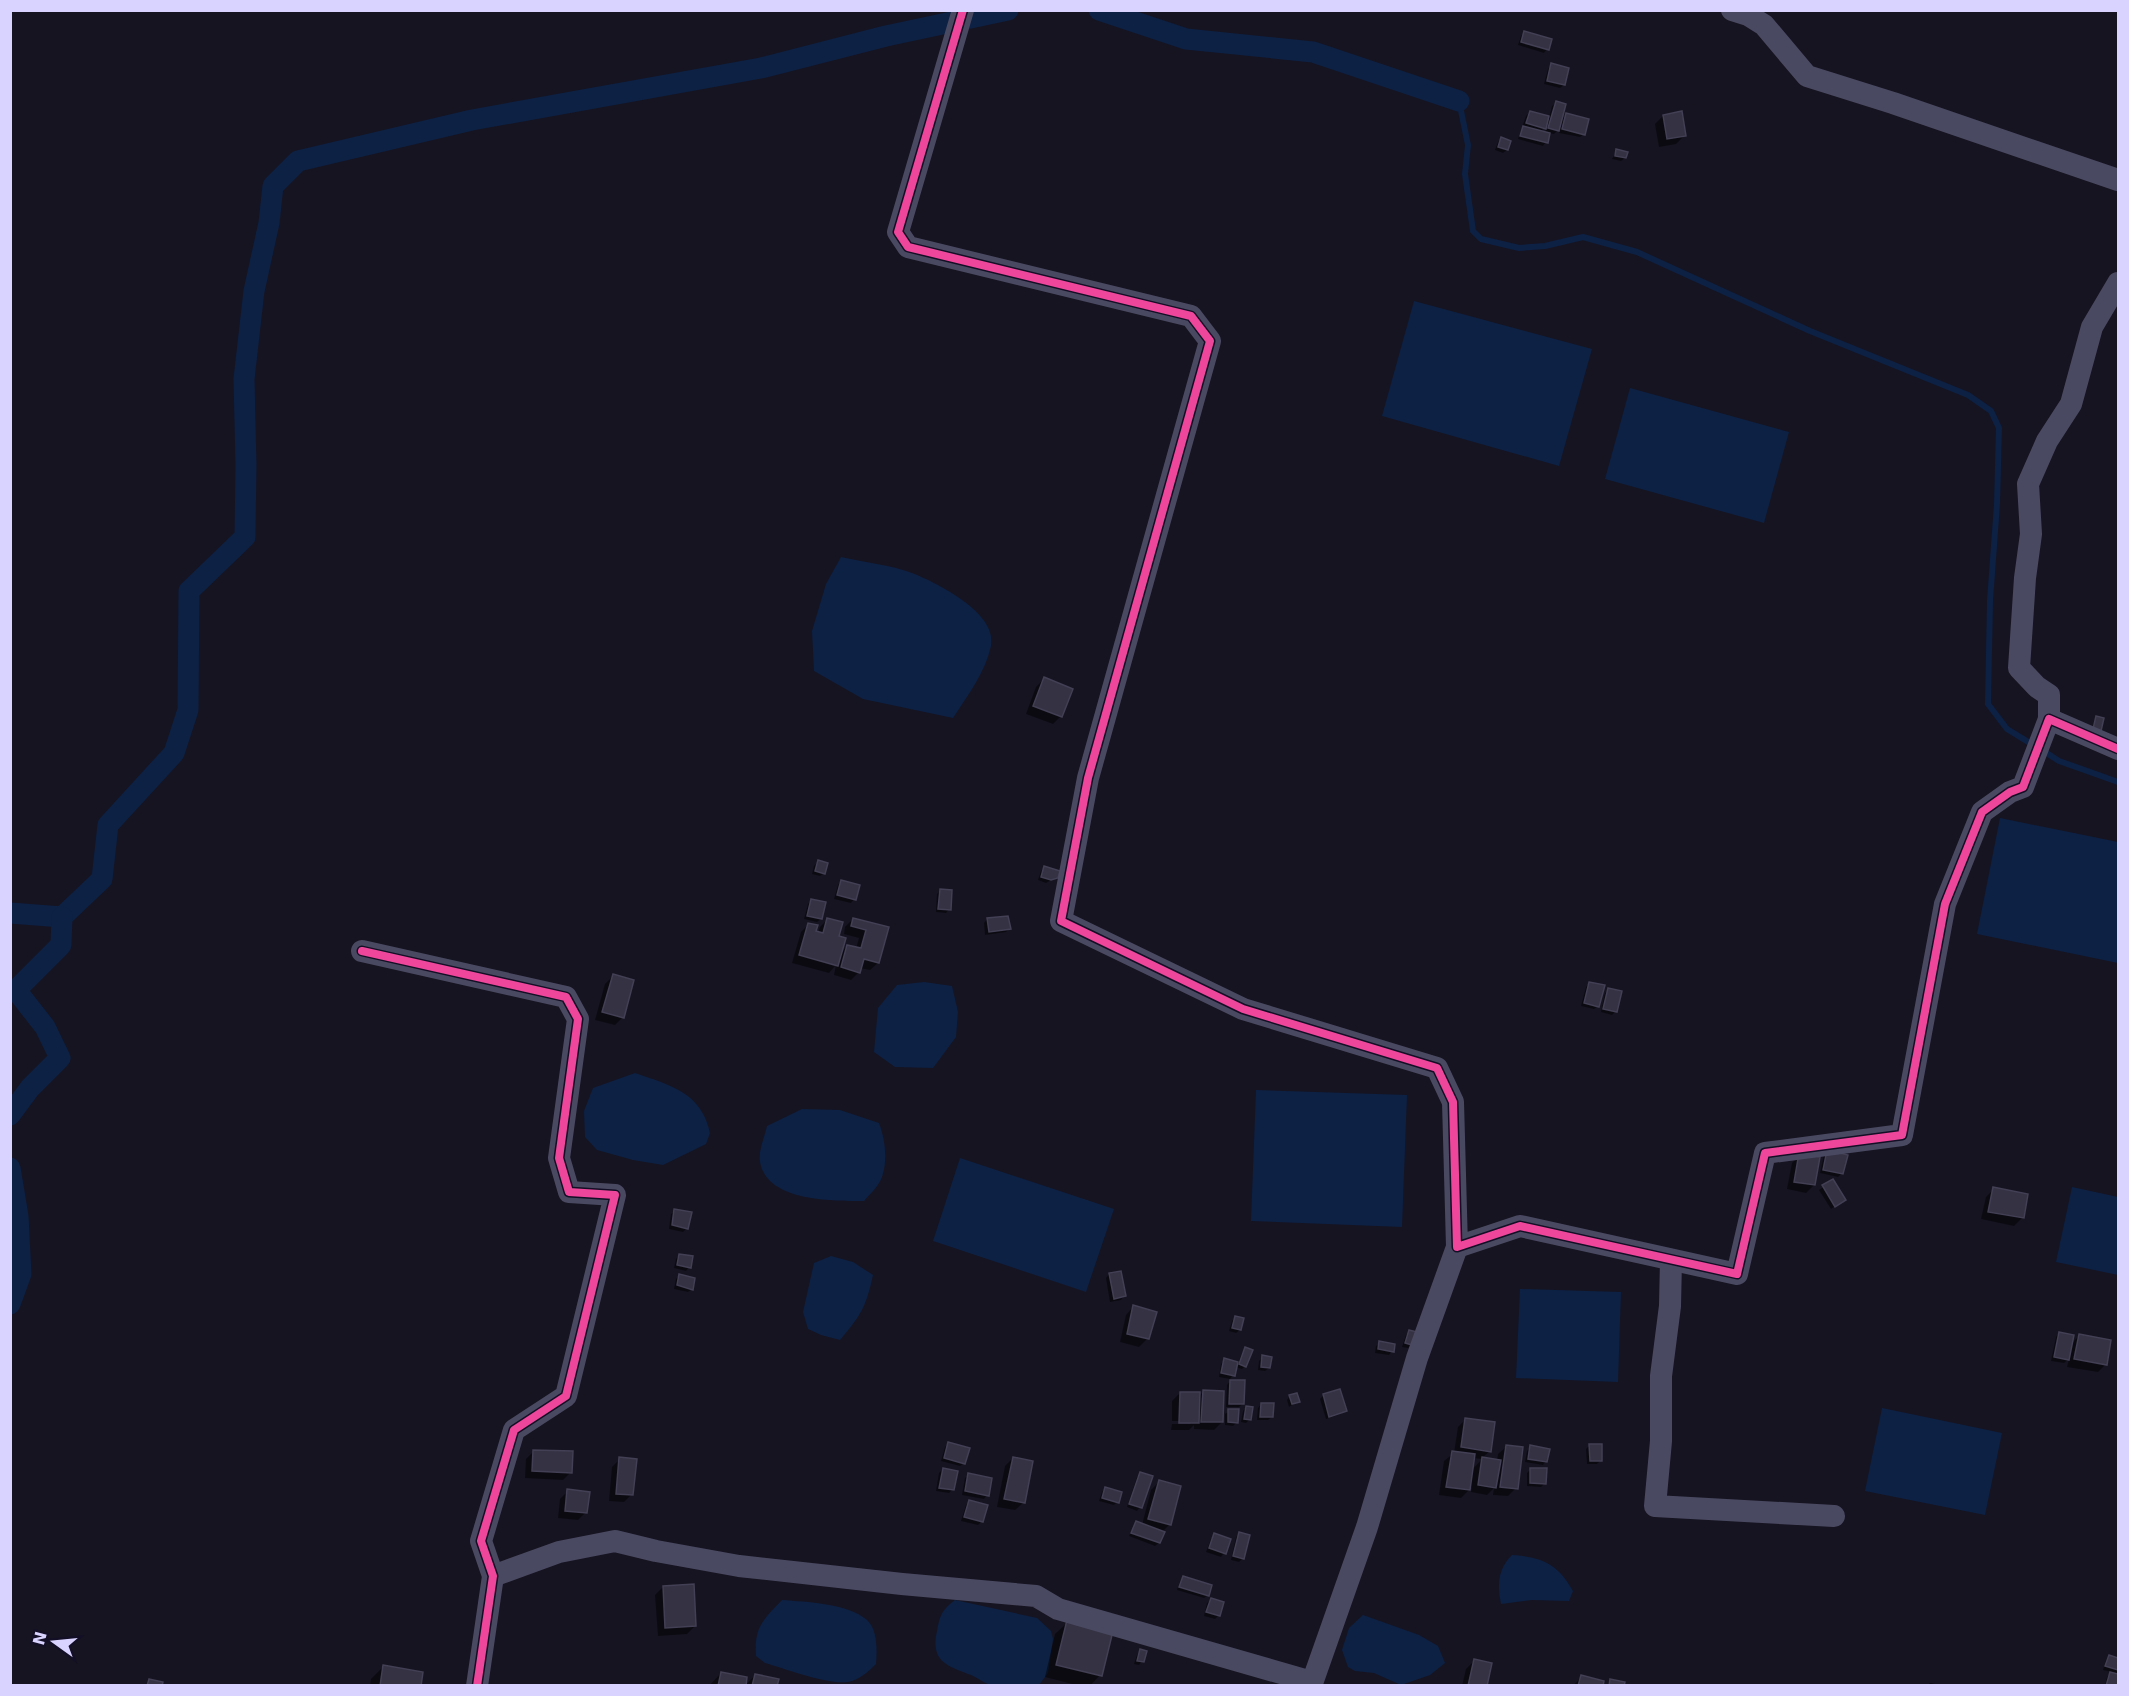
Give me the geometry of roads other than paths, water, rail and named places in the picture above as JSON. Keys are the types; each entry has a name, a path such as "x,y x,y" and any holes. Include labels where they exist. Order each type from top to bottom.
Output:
{"street":[{"path":"493,1576 559,1552 615,1541 739,1566 1036,1596 1058,1609 1311,1684 1367,1527 1417,1358 1457,1247 1453,1102 1437,1068 1243,1009 1061,921 1088,778 1210,342 1191,316 908,247 898,232 963,10"},
{"path":"1732,10 1748,15 1764,25 1807,76 2118,180"},
{"path":"1457,1247 1520,1226 1737,1274 1766,1153 1902,1135 1945,904 1982,812 2010,792 2023,787 2046,726 2049,695 2037,687 2019,668 2025,579 2031,534 2028,484 2047,441 2070,404 2092,327 2118,283"},
{"path":"2046,726 2118,749"},
{"path":"362,951 567,997 578,1019 559,1158 569,1192 615,1195 566,1396 514,1430 481,1541 493,1576 477,1686"},
{"path":"1671,1260 1670,1306 1661,1376 1661,1441 1655,1506 1834,1516"}],"water":[{"path":"1414,301 1592,349 1559,466 1382,416"},
{"path":"1630,388 1789,432 1764,523 1605,479"},
{"path":"841,557 912,573 964,601 985,622 991,634 991,646 985,665 953,718 863,699 814,671 812,631 826,584"},
{"path":"2000,818 2118,842 2118,963 1977,934"},
{"path":"924,982 952,986 958,1012 956,1037 933,1068 895,1067 874,1052 878,1008 897,985"},
{"path":"635,1073 683,1092 700,1108 710,1133 706,1144 663,1165 597,1150 585,1137 584,1111 593,1088"},
{"path":"1256,1090 1407,1095 1402,1227 1251,1221"},
{"path":"802,1109 840,1110 879,1123 885,1150 884,1170 879,1184 864,1201 836,1201 803,1196 775,1185 765,1175 760,1158 767,1126"},
{"path":"960,1158 1114,1209 1086,1292 933,1241"},
{"path":"2072,1187 2118,1197 2118,1275 2056,1262"},
{"path":"831,1256 853,1262 873,1275 862,1310 840,1340 808,1329 803,1312 814,1263"},
{"path":"1520,1289 1621,1292 1618,1382 1516,1378"},
{"path":"1882,1408 2002,1433 1985,1515 1865,1491"},
{"path":"1512,1555 1541,1560 1555,1568 1573,1591 1569,1601 1532,1600 1501,1604 1499,1590 1501,1571"},
{"path":"782,1600 838,1607 859,1614 871,1624 873,1629 876,1664 856,1679 840,1682 818,1679 765,1663 756,1656 758,1631 765,1619"},
{"path":"955,1600 1037,1618 1051,1631 1053,1639 1048,1673 1039,1685 992,1686 943,1661 936,1650 938,1625 944,1610"},
{"path":"1363,1615 1419,1635 1438,1646 1445,1663 1430,1675 1401,1685 1374,1673 1355,1671 1348,1667 1342,1650 1349,1628"}],"waterway":[{"path":"10,913 62,917 102,879 108,825 174,753 188,710 189,591 245,537 244,379 254,291 269,223 273,186 298,161 472,120 761,68 886,36 1008,10"},
{"path":"1099,10 1186,39 1313,52 1459,101"},
{"path":"1459,101 1468,145 1465,174 1473,231 1481,239 1519,248 1545,246 1583,237 1637,252 1810,331 1968,395 1991,411 1999,428 1997,504 1990,601 1988,704 2007,729 2033,745"},
{"path":"2042,750 2059,761 2118,782"},
{"path":"10,1115 30,1088 60,1058 45,1027 16,990 61,945 62,917"},
{"path":"10,1168 18,1216 21,1274 10,1304"}]}
